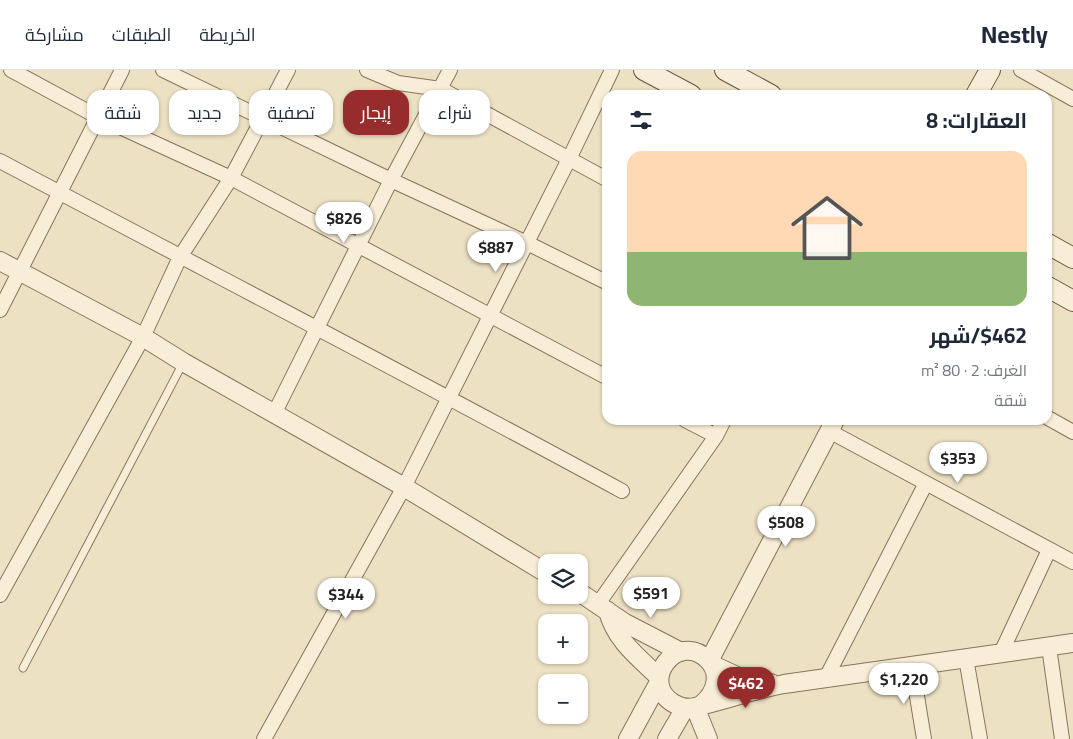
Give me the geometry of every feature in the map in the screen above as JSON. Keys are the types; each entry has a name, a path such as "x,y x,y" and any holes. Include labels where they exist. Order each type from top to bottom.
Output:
{"main road":[{"path":"644,70 682,90"},
{"path":"725,70 762,90"},
{"path":"979,90 990,70"},
{"path":"1052,246 1073,258"},
{"path":"1052,289 1073,301"}],"street":[{"path":"11,70 87,111"},
{"path":"112,90 122,70"},
{"path":"163,70 249,112"},
{"path":"277,90 288,70"},
{"path":"367,70 398,83 442,89 602,177"},
{"path":"274,414 391,180 442,89 450,70"},
{"path":"602,90 612,70"},
{"path":"1021,70 1073,99"},
{"path":"264,739 404,487 602,91"},
{"path":"0,310 89,135"},
{"path":"137,135 231,178 602,375"},
{"path":"0,595 143,337 180,257 231,178 253,135"},
{"path":"297,135 602,280"},
{"path":"0,161 450,398 622,491"},
{"path":"0,261 143,337 183,362 404,487 538,567"},
{"path":"1052,420 1073,432"},
{"path":"695,425 716,436"},
{"path":"603,608 722,425"},
{"path":"711,663 832,426 926,484 1073,562"},
{"path":"826,678 926,484"},
{"path":"1001,653 1049,550"},
{"path":"588,598 643,633 681,652"},
{"path":"603,608 618,636 659,680 662,692 668,700 676,705 694,706 784,684 1073,643"},
{"path":"1049,647 1062,739"},
{"path":"628,739 659,680 664,664 674,654 696,652 725,672 746,679 784,684"},
{"path":"966,658 980,739"},
{"path":"667,739 694,706 709,699 714,692 716,674 711,663"},
{"path":"912,666 924,739"},
{"path":"694,706 708,739"}],"lane":[{"path":"23,668 183,362"}]}
